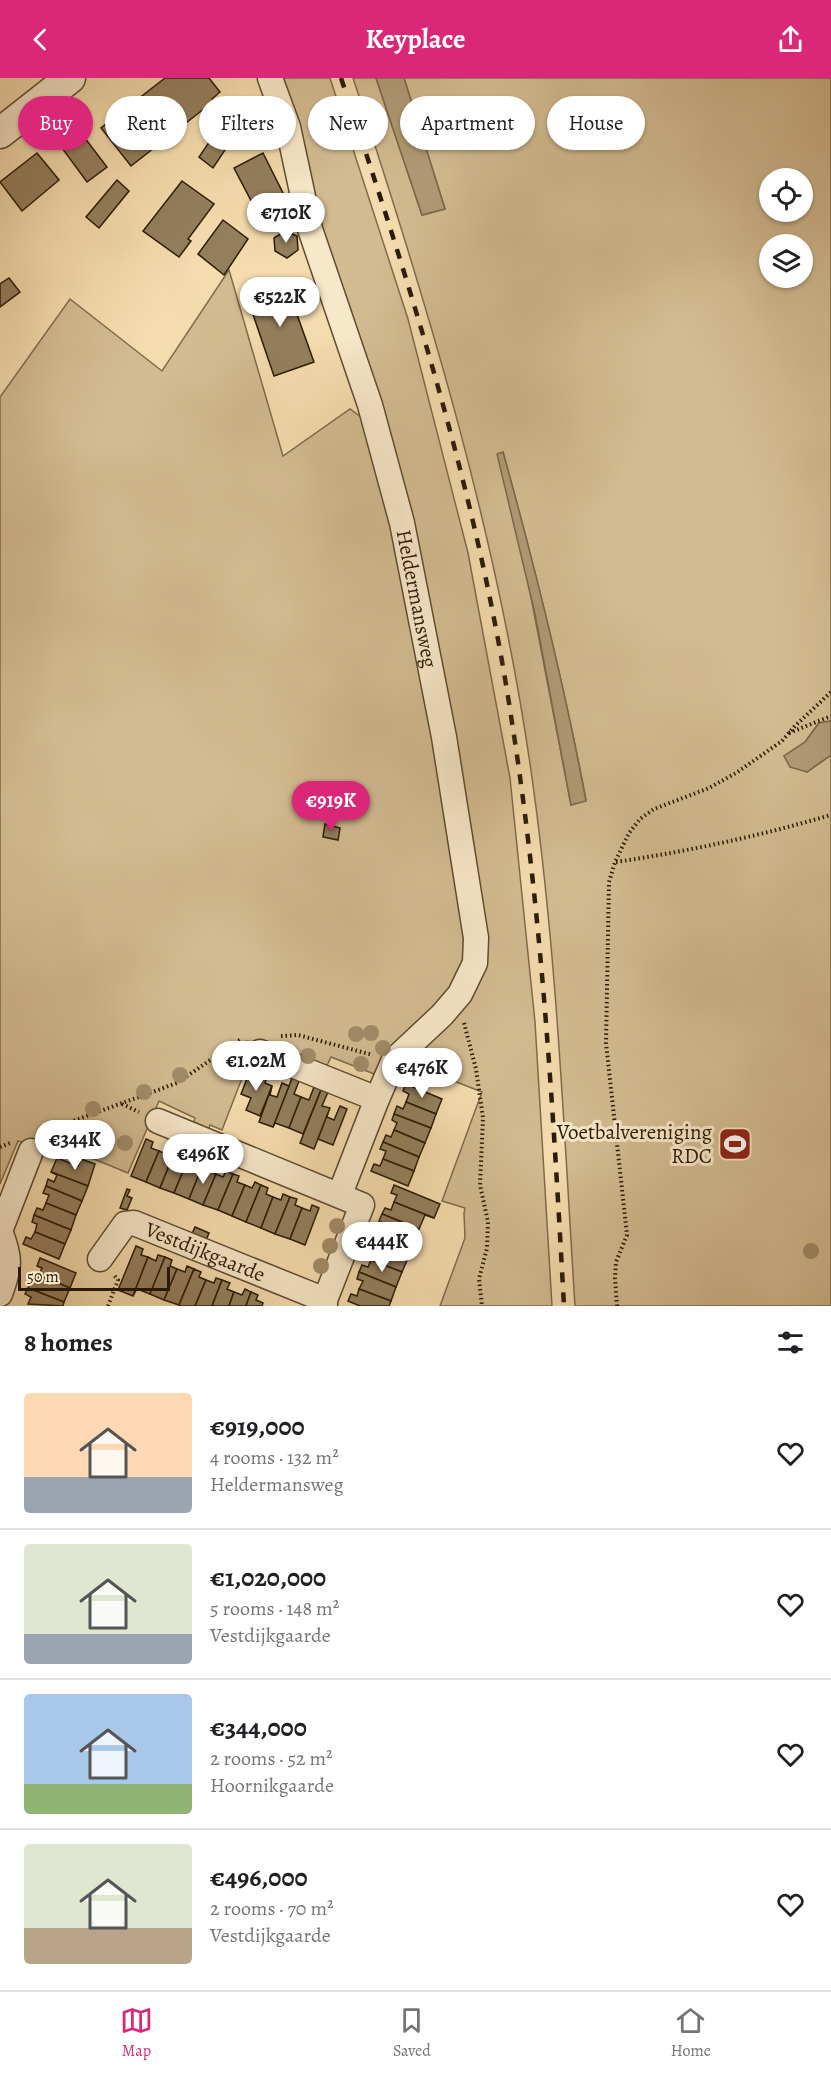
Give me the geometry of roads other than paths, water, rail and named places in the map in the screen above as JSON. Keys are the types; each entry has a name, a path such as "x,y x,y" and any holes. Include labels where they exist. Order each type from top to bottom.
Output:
{"street":[{"path":"0,133 70,78"},
{"name":"Heldermansweg","path":"270,78 288,127 310,229 370,405 402,522 444,737 476,938 475,963 460,994 442,1015 394,1060 376,1099"},
{"path":"260,1042 376,1099 340,1194"},
{"name":"Vestdijkgaarde","path":"100,1259 125,1224 134,1223 325,1303 362,1205 158,1121"},
{"path":"0,1294 8,1272 9,1261 7,1247 0,1231 25,1143"}],"railway":[{"path":"341,78 417,314 440,394 461,473 497,635 511,716 531,863 551,1084 564,1306"}],"place":[{"name":"Voetbalvereniging RDC","path":"735,1144"}]}
